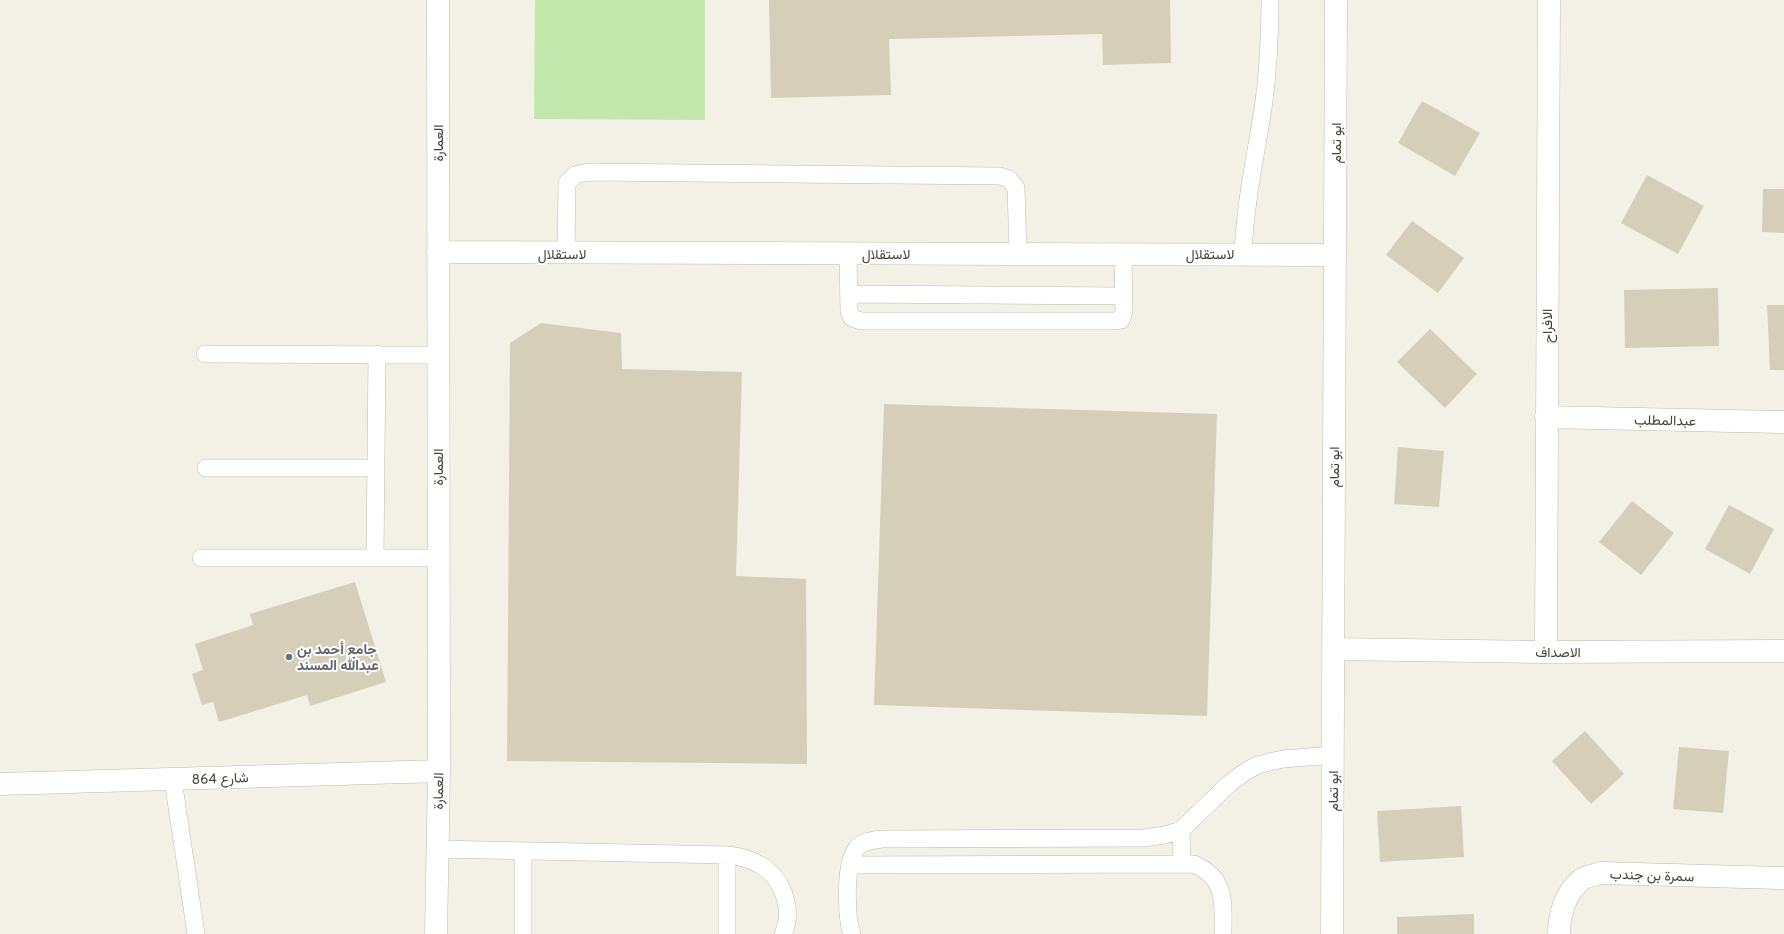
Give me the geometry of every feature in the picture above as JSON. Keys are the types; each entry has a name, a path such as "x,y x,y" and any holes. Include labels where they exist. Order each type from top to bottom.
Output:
{"street":[{"name":"العمارة","path":"436,934 439,771 438,0"},
{"name":"ابو تمام","path":"1332,934 1336,0"},
{"name":"الافراح","path":"1546,652 1549,0"},
{"name":"لاستقلال","path":"438,252 566,254 1335,255"},
{"name":"عبدالمطلب","path":"1546,417 1784,422"},
{"name":"الاصداف","path":"1333,649 1546,652 1784,651"},
{"name":"شارع 864","path":"0,784 439,771"},
{"name":"سمرة بن جندب","path":"1559,934 1559,926 1566,898 1581,879 1601,873 1784,878"}],"lane":[{"path":"1243,254 1245,219 1263,107 1270,24 1270,0"},
{"path":"566,254 568,183 575,175 588,172 1000,176 1009,179 1016,188 1018,254"},
{"path":"848,254 850,315 852,318 861,321 1121,320 1123,317 1124,296 1123,254"},
{"path":"849,294 1124,296"},
{"path":"205,354 438,355"},
{"path":"375,558 377,354"},
{"path":"206,468 376,468"},
{"path":"201,558 438,558"},
{"path":"852,934 849,925 848,873 856,848 862,844 882,839 1144,838 1165,835 1180,830 1229,784 1257,765 1283,759 1333,755"},
{"path":"173,780 196,934"},
{"path":"1180,830 1182,863"},
{"path":"437,849 524,852 727,854 751,860 762,866 779,883 787,907 787,919 783,934"},
{"path":"523,934 524,852"},
{"path":"727,854 727,934"},
{"path":"850,865 1194,864 1203,868 1214,878 1219,887 1223,902 1223,934"}],"green space":[{"path":"535,0 705,0 705,120 534,119"}],"building":[{"path":"769,0 1170,0 1171,63 1103,65 1102,34 889,39 891,95 771,98"},
{"path":"1422,101 1480,133 1455,176 1398,143"},
{"path":"1647,175 1704,206 1678,254 1621,223"},
{"path":"1763,189 1784,189 1784,233 1762,232"},
{"path":"1412,221 1464,258 1438,293 1386,255"},
{"path":"1718,288 1719,346 1625,348 1624,290"},
{"path":"1767,305 1784,305 1784,370 1770,370"},
{"path":"541,323 621,333 622,369 742,372 736,576 806,579 807,764 507,761 510,343"},
{"path":"1430,329 1477,374 1445,408 1397,362"},
{"path":"884,404 1217,414 1207,716 874,705"},
{"path":"1398,447 1444,451 1439,507 1394,504"},
{"path":"1632,501 1674,533 1641,575 1599,542"},
{"path":"1729,505 1774,529 1750,574 1705,549"},
{"name":"جامع أحمد بن عبدالله المسند","path":"355,582 386,682 310,706 307,695 219,722 213,702 202,705 192,674 203,670 195,644 253,625 250,614"},
{"path":"1585,731 1624,774 1591,804 1552,761"},
{"path":"1679,747 1729,751 1723,813 1673,809"},
{"path":"1461,806 1464,857 1380,862 1377,811"},
{"path":"1474,914 1474,934 1397,934 1397,917"}],"place":[{"name":"جامع أحمد بن عبدالله المسند","path":"289,657"}]}
